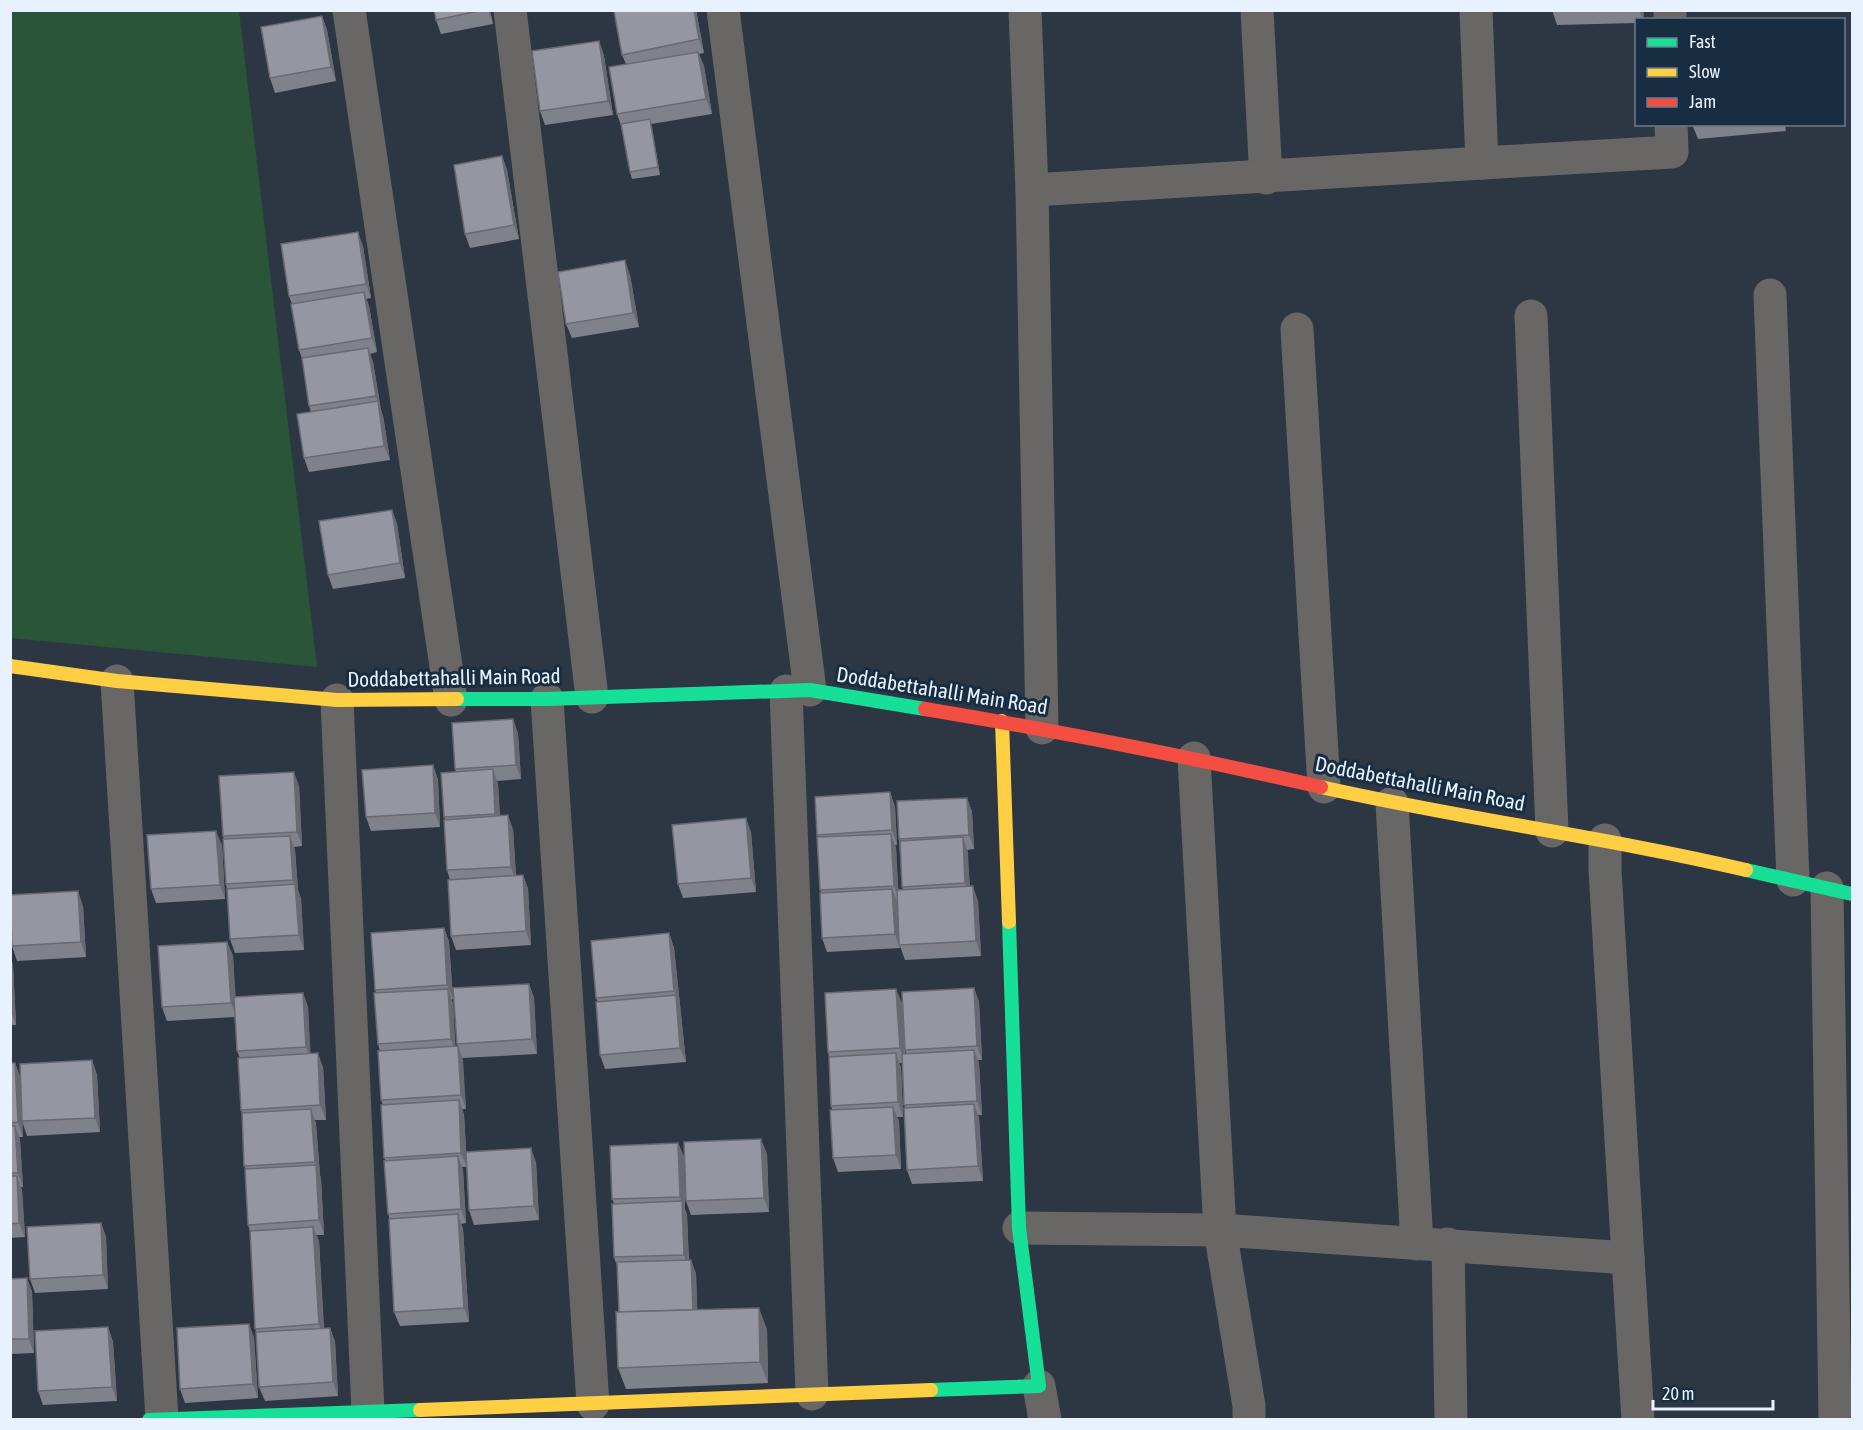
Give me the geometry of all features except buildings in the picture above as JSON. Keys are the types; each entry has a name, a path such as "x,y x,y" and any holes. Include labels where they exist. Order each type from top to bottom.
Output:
{"street":[{"path":"349,10 451,700"},
{"path":"510,10 592,698"},
{"path":"723,10 798,691 812,1394"},
{"path":"1025,10 1032,190 1042,728"},
{"path":"1257,10 1266,178"},
{"path":"1476,10 1482,163"},
{"path":"1032,190 1266,178 1672,152 1671,126"},
{"path":"1770,296 1793,880"},
{"path":"1531,316 1552,831"},
{"path":"1297,329 1324,787"},
{"name":"Doddabettahalli Main Road","path":"10,666 117,681 337,700 547,699 798,691 1042,728 1194,758 1392,803 1675,853 1840,891"},
{"path":"117,681 162,1419"},
{"path":"547,699 593,1404"},
{"path":"337,700 368,1412"},
{"path":"1002,721 1019,1228 1045,1419"},
{"path":"1194,758 1220,1230 1249,1406 1249,1419"},
{"path":"1392,803 1432,1244 1451,1419"},
{"path":"1605,840 1638,1419"},
{"path":"1835,1419 1840,891"},
{"path":"1019,1228 1220,1230 1628,1258"},
{"path":"149,1419 1039,1386"}],"green space":[{"path":"10,11 239,11 317,667 11,638"}],"traffic: fast":[{"path":"457,699 547,699 810,690 925,709"},
{"path":"1746,870 1852,894"},
{"path":"931,1390 1039,1386 1019,1228 1009,922"},
{"path":"149,1420 420,1410"}],"traffic: slow":[{"path":"10,666 117,681 337,700 457,699"},
{"path":"1002,721 1009,922"},
{"path":"1321,787 1746,870"},
{"path":"420,1410 931,1390"}],"traffic: jam":[{"path":"925,709 1124,745 1321,787"}]}
